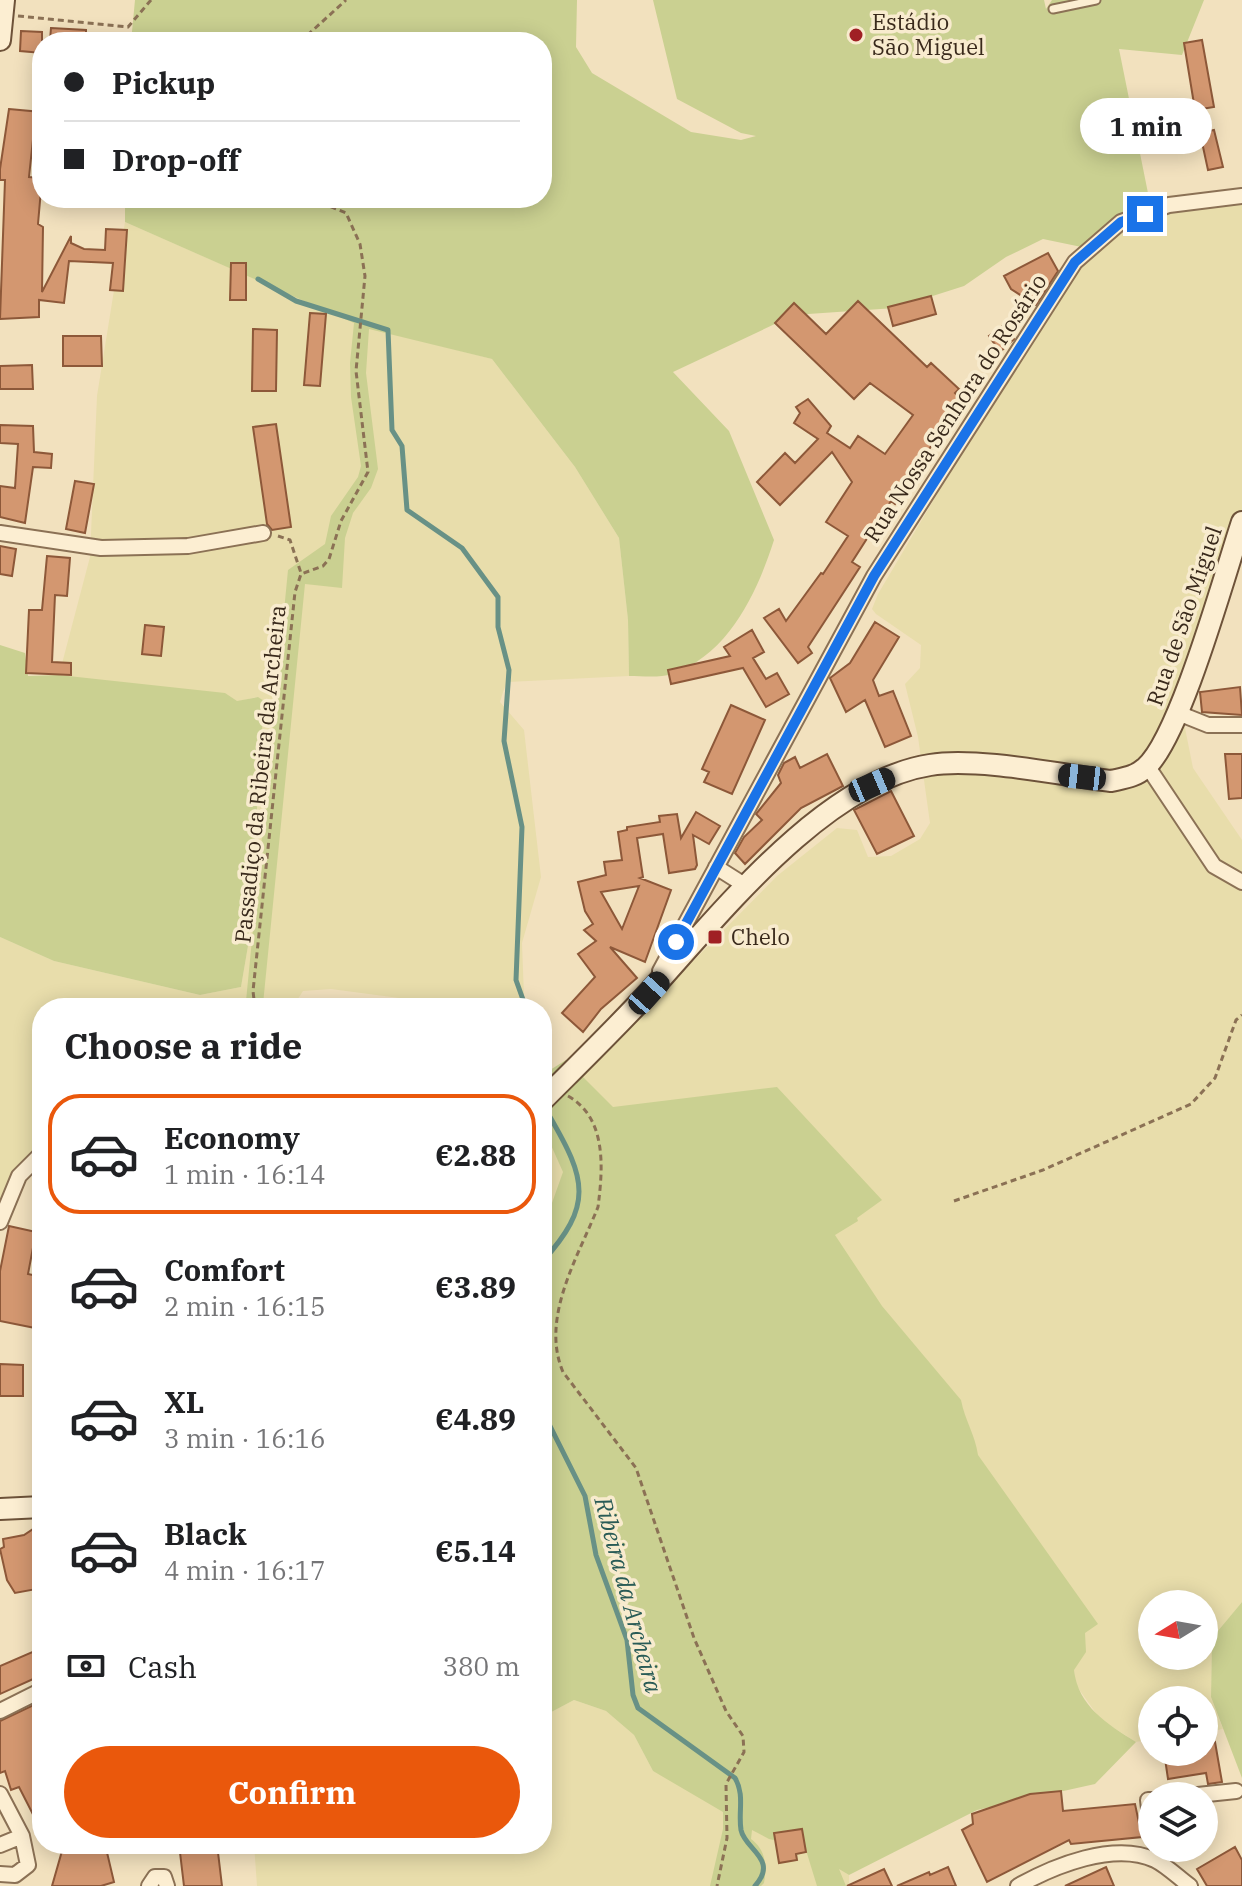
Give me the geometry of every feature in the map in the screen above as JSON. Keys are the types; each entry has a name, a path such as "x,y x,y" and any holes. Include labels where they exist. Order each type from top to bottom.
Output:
{"street":[{"path":"0,40 4,7"},
{"name":"Rua Nossa Senhora do Rosário","path":"649,993 874,576 1075,262 1121,222 1169,205 1242,196"},
{"name":"Rua de São Miguel","path":"1148,767 1178,713 1242,522"},
{"path":"0,533 101,548 188,546 263,533"},
{"path":"1178,713 1208,725 1242,725"},
{"path":"552,1097 746,886 829,811 908,770 932,764 965,764 1111,781 1134,777 1148,767 1214,866 1242,882"},
{"path":"716,867 746,886"},
{"path":"0,1222 19,1176 32,1163"},
{"path":"0,1509 32,1507"},
{"path":"0,1711 32,1695"},
{"path":"1218,1793 1236,1791"},
{"path":"0,1794 22,1836 28,1865 15,1875 0,1874"},
{"path":"0,1845 22,1836"},
{"path":"1018,1886 1037,1876 1112,1852 1138,1853"},
{"path":"1163,1862 1190,1886"},
{"path":"149,1886 155,1877 164,1877 167,1886"}],"lane":[{"path":"1053,9 1096,0"}],"path":[{"path":"4,7 128,27 151,0"},
{"path":"311,32 346,0"},
{"path":"263,533 290,540 301,574 323,566 329,559 341,521 368,472 357,386 365,276 354,227 346,213 334,208"},
{"name":"Passadiço da Ribeira da Archeira","path":"254,998 295,592 301,574"},
{"path":"954,1201 1043,1170 1191,1104 1215,1078 1236,1020 1242,1015"},
{"path":"552,1098 583,1106 600,1139 601,1167 598,1207 556,1315 556,1357 570,1382 636,1468 694,1638 726,1711 743,1736 745,1748 726,1784 727,1838 717,1886"}],"shaded area":[{"path":"1242,200 1242,556 1229,559 1178,693 1193,768 1242,840 1242,1602 1218,1631 1218,1590 1138,1590 1138,1670 1211,1670 1211,1686 1138,1686 1136,1742 1100,1719 1076,1685 1074,1670 832,1230 552,1216 552,1076 583,1073 777,876 837,828 857,830 868,857 891,856 920,839 930,823 918,737 905,684 920,668 921,645 872,609 1052,300 1093,253 1151,208"},
{"path":"125,222 362,326 492,359 575,467 619,538 628,620 629,676 507,682 503,692 500,702 524,730 541,877 522,943 523,998 399,998 331,989 303,991 298,998 32,998 32,1167 0,1224 0,937 54,961 200,995 241,987 248,946 264,701 257,697 235,702 59,675 90,557 97,396"},
{"path":"574,1700 606,1711 634,1735 653,1771 806,1847 849,1875 849,1886 257,1886 255,1854 552,1854 552,1712"}],"green space":[{"path":"135,0 577,0 576,47 592,73 691,132 741,140 756,136 741,133 677,99 653,0 1044,0 1046,9 1052,0 1204,0 1182,55 1119,49 1151,208 1096,250 1043,239 1006,257 964,286 895,308 794,315 673,372 729,431 774,540 749,600 725,637 692,665 672,674 629,676 628,620 619,538 575,467 492,359 369,329 366,373 378,469 371,488 353,513 345,538 342,588 305,584 264,998 246,998 288,570 325,544 331,516 358,477 361,466 351,397 354,323 125,222 125,208 552,208 552,32 132,32"},
{"path":"0,645 25,653 28,676 59,675 225,693 237,701 258,697 264,701 248,946 241,987 200,995 54,961 0,937"},
{"path":"566,1060 613,1107 777,1087 882,1200 857,1218 858,1221 835,1235 882,1306 961,1400 978,1455 1098,1624 1085,1633 1086,1652 1074,1670 1077,1683 1081,1694 1096,1713 1136,1742 1095,1784 977,1810 849,1875 839,1869 846,1886 817,1886 805,1847 769,1839 752,1830 751,1839 760,1848 764,1859 764,1883 761,1886 710,1886 723,1829 723,1812 653,1771 634,1735 606,1711 574,1700 552,1712 552,1203 563,1172 552,1147 552,1069"},
{"path":"1242,1602 1242,1778 1218,1715 1218,1686 1211,1686 1211,1670 1218,1670 1218,1631"}],"building":[{"path":"51,28 86,30 86,32 51,32"},
{"path":"21,31 42,32 32,32 32,52 20,51"},
{"path":"1202,40 1214,107 1195,110 1184,43"},
{"path":"9,109 32,111 29,177 32,177 32,208 39,208 38,224 43,227 42,292 71,236 71,243 84,249 105,250 106,229 127,230 123,291 110,290 113,263 69,261 64,303 39,300 39,317 0,319 5,180 0,180"},
{"path":"1214,130 1223,167 1208,170 1200,133"},
{"path":"1048,253 1058,271 1036,305 1011,289 1004,276"},
{"path":"231,263 246,263 246,300 230,300"},
{"path":"931,296 936,314 893,326 888,307"},
{"path":"858,301 927,367 931,363 959,389 955,393 962,400 935,433 938,435 895,504 891,501 852,562 860,567 808,647 812,653 798,663 764,618 779,609 786,621 848,536 826,522 852,482 832,452 780,505 757,482 785,453 795,463 818,439 794,423 800,413 796,407 808,399 831,426 827,433 850,448 858,436 885,454 913,415 870,383 854,399 775,323 794,303 826,334"},
{"path":"310,313 326,314 320,386 304,385"},
{"path":"1004,325 1014,339 1000,352 989,336"},
{"path":"253,329 277,330 276,391 252,391"},
{"path":"63,336 101,336 102,366 63,366"},
{"path":"32,365 33,389 0,389 0,366"},
{"path":"276,424 291,527 272,530 267,524 253,427"},
{"path":"0,425 33,426 34,452 52,454 51,468 33,467 25,523 0,517 0,486 15,488 18,444 0,443"},
{"path":"75,481 94,484 85,533 66,529"},
{"path":"0,546 16,549 12,576 0,574"},
{"path":"47,556 70,558 67,596 55,595 52,662 71,663 71,675 26,673 29,610 42,610"},
{"path":"875,622 899,637 873,680 879,696 893,691 911,736 885,747 865,700 846,712 830,678 850,663"},
{"path":"145,625 164,627 161,656 142,654"},
{"path":"752,630 764,652 753,658 766,679 777,673 789,694 766,707 743,668 671,684 668,670 730,656 724,647"},
{"path":"1240,687 1242,715 1202,712 1200,692"},
{"path":"731,705 765,720 732,794 704,782 709,772 702,769"},
{"path":"827,754 843,786 801,808 745,864 735,853 744,837 762,820 756,814 781,783 778,775 784,763 795,757 800,768"},
{"path":"1225,754 1242,754 1242,798 1229,799"},
{"path":"891,791 914,836 877,854 854,810"},
{"path":"696,812 720,826 709,844 693,835 695,869 669,873 663,834 637,838 643,877 640,878 671,890 645,962 610,947 637,978 601,1009 583,1032 562,1013 595,977 578,954 596,941 584,930 593,924 585,911 578,882 606,875 604,862 622,860 618,832 627,830 627,827 660,822 659,816 677,814 681,838","holes":["639,886 622,929 601,892"]},
{"path":"9,1226 32,1231 28,1274 32,1275 32,1327 0,1321 0,1271"},
{"path":"0,1364 23,1365 23,1396 0,1396"},
{"path":"32,1530 32,1590 15,1593 7,1580 0,1549 4,1547 3,1539 24,1535"},
{"path":"32,1652 32,1680 0,1694 0,1666"},
{"path":"32,1706 32,1812 19,1787 11,1790 5,1771 0,1773 0,1721"},
{"path":"1218,1759 1222,1782 1208,1782 1206,1773 1168,1779 1166,1766 1218,1766"},
{"path":"1061,1791 1063,1811 1135,1804 1138,1837 1071,1844 1069,1840 987,1882 962,1830 973,1824 972,1814 1030,1794"},
{"path":"802,1829 806,1852 796,1854 797,1860 779,1863 774,1833"},
{"path":"1235,1847 1242,1860 1242,1886 1207,1886 1197,1869 1209,1862 1218,1862 1218,1857"},
{"path":"61,1854 107,1854 114,1882 101,1886 52,1886"},
{"path":"180,1854 218,1854 222,1886 184,1886"},
{"path":"948,1867 956,1886 897,1886 929,1872 930,1875"},
{"path":"1106,1867 1114,1886 1065,1886"},
{"path":"884,1869 892,1886 847,1886"}],"waterway":[{"name":"Ribeira da Archeira","path":"258,279 296,301 388,330 392,430 402,446 407,510 462,548 498,597 498,627 509,670 504,741 522,827 516,980 522,998"},
{"name":"Ribeira da Archeira","path":"552,1121 571,1158 579,1191 570,1224 552,1250"},
{"name":"Ribeira da Archeira","path":"552,1430 585,1496 596,1555 627,1640 633,1695 638,1708 735,1778 741,1797 741,1830 764,1869 755,1886"}],"place":[{"name":"Estádio São Miguel","path":"856,35"},
{"name":"Chelo","path":"715,937"}],"route":[{"path":"676,942 874,576 1075,262 1121,222 1145,214"}]}
